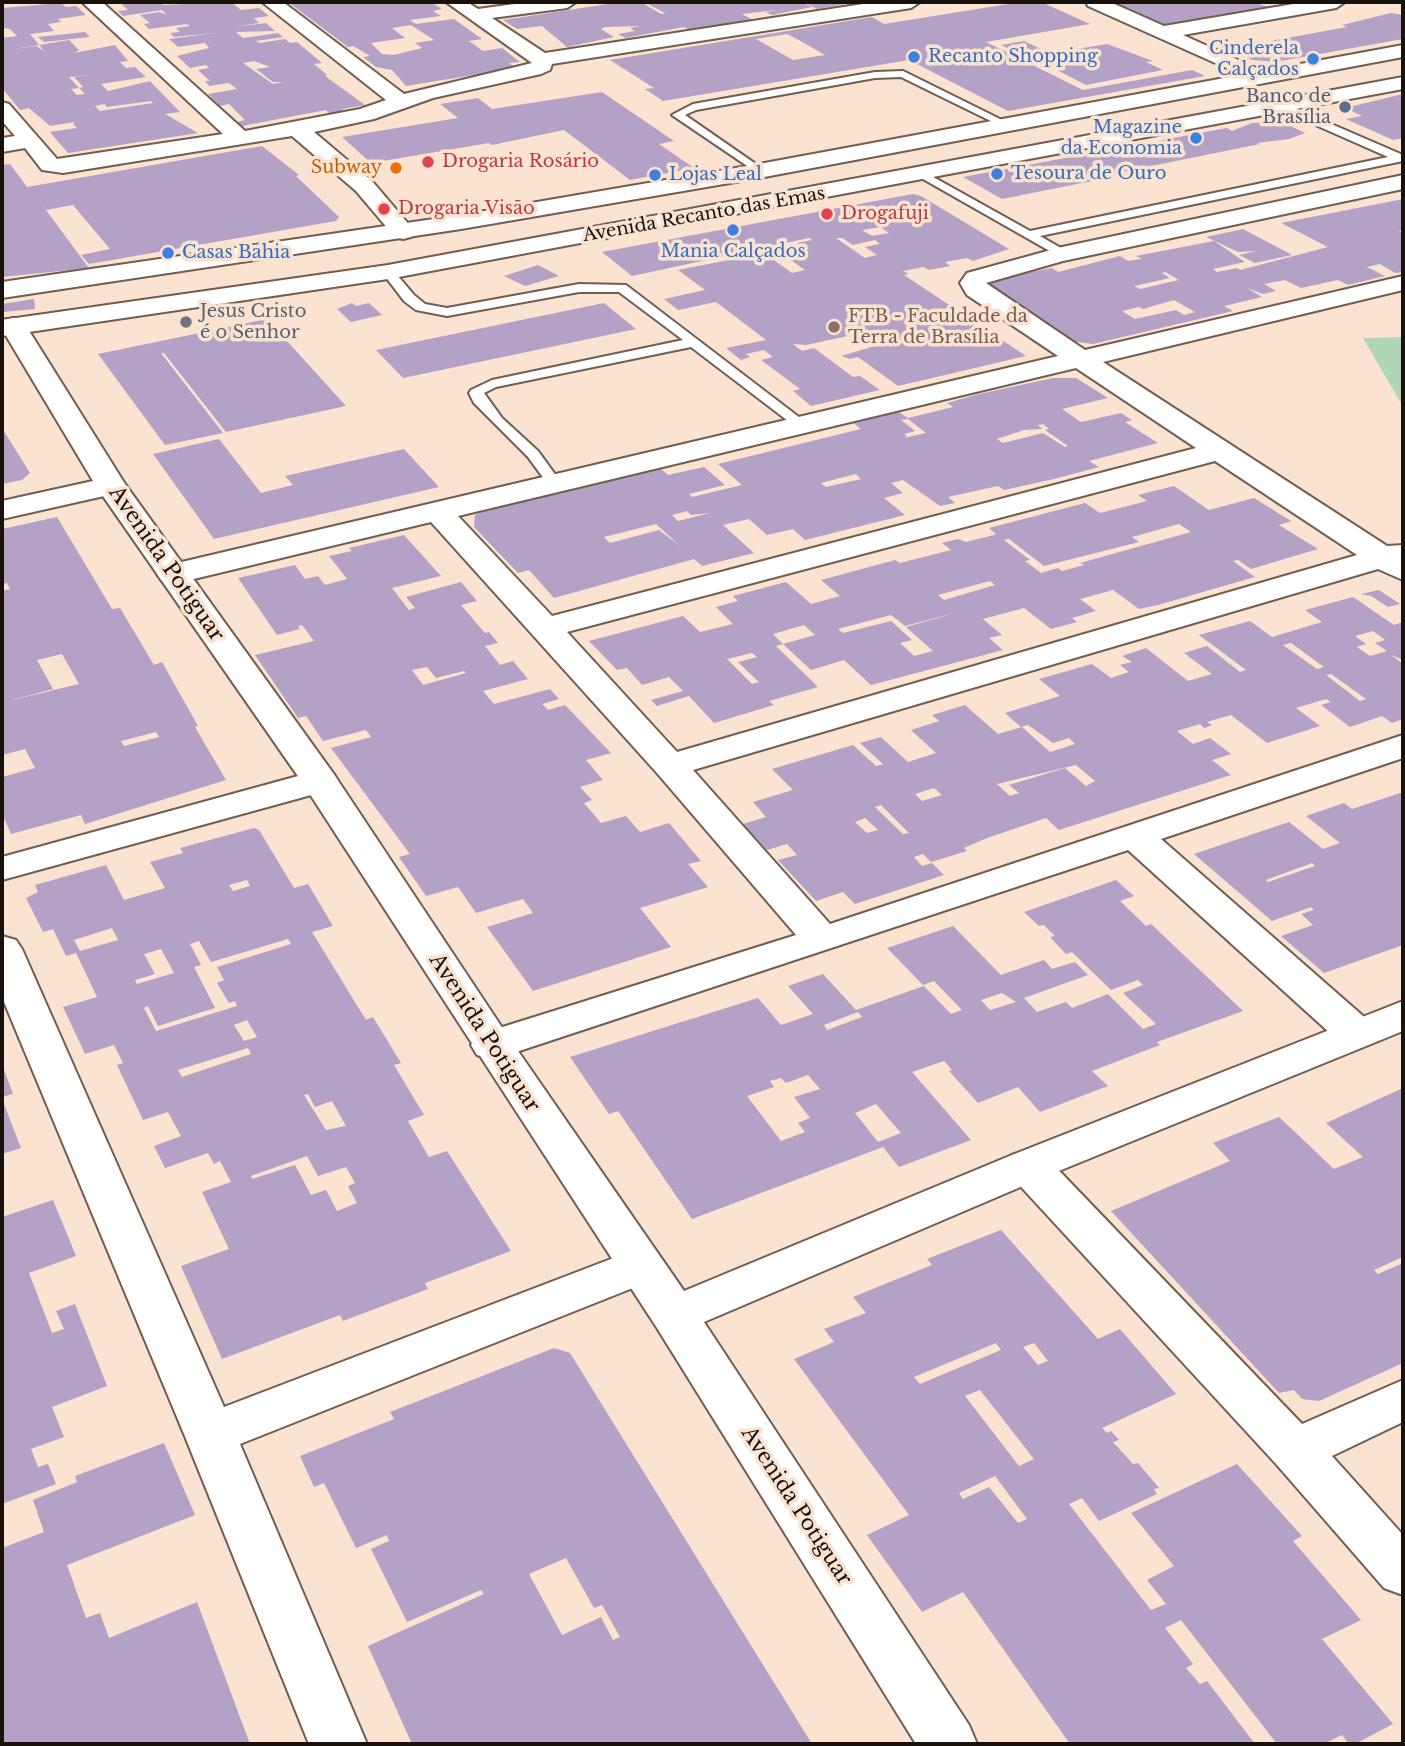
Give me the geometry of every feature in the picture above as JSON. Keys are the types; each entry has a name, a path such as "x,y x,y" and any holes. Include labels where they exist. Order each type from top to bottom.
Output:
{"street":[{"path":"91,2 240,138"},
{"path":"271,2 400,101"},
{"path":"2,108 50,165 63,166 297,129 390,108 400,101 543,66 541,60 455,2"},
{"path":"475,15 567,2"},
{"path":"541,60 905,2"},
{"path":"1095,2 1259,77"},
{"path":"1165,32 1288,5 1336,2"},
{"name":"Avenida Recanto das Emas","path":"6,315 403,232 759,171 1403,51"},
{"name":"Avenida Recanto das Emas","path":"6,315 388,272 922,175 1403,83"},
{"path":"1129,103 1125,108 1130,113 1178,125"},
{"path":"1054,115 1098,118 1105,125 1100,139"},
{"path":"297,129 364,186 403,232"},
{"path":"2,145 30,140"},
{"path":"1396,560 1218,451 976,290 973,283 976,278 992,272 1062,254 1403,182"},
{"path":"461,222 486,230 489,236 488,244 469,258"},
{"path":"173,574 1403,282"},
{"name":"Avenida Potiguar","path":"6,315 111,486 320,781 492,1045 674,1315 948,1744"},
{"path":"545,628 1218,451"},
{"path":"2,510 111,486"},
{"path":"439,513 670,765 822,940"},
{"path":"670,765 1396,560"},
{"path":"492,1045 822,940 1403,746"},
{"path":"2,869 320,781"},
{"path":"1133,835 1356,1033"},
{"path":"5,968 210,1434 338,1744"},
{"path":"674,1315 1028,1166 1403,1015"},
{"path":"1028,1166 1295,1450 1403,1572"},
{"path":"210,1434 641,1266"},
{"path":"1295,1450 1403,1400"}],"lane":[{"path":"759,171 678,117 678,112 874,75 903,74 1005,124"},
{"path":"1029,235 1400,158 1281,106"},
{"path":"922,175 1062,254"},
{"path":"388,272 409,298 421,307 447,312 579,288 622,288 689,342 801,424"},
{"path":"555,484 533,454 497,421 476,393 492,384 689,342"}],"green space":[{"path":"1403,337 1403,405 1402,405 1363,338"}],"building":[{"path":"119,2 159,2 163,5 231,2 241,10 259,8 269,16 254,18 259,23 234,27 266,23 275,31 236,32 243,38 278,33 283,37 256,41 259,43 285,39 290,43 297,42 322,63 314,64 327,75 325,76 365,105 330,114 326,110 242,126 237,122 245,120 229,104 220,106 208,94 237,89 229,83 209,86 205,81 210,81 198,70 209,68 206,65 190,68 177,56 209,48 205,43 178,47 169,39 215,33 174,37 170,33 180,32 176,28 190,26 187,24 149,29 144,24 150,23 140,15 159,12 167,15 162,10 123,16 118,11 128,10","holes":["254,61 270,67 256,69 273,82 283,82 273,84 243,63"]},
{"path":"288,2 431,2 442,9 433,11 441,16 410,20 416,24 454,19 482,39 469,41 483,51 502,48 520,62 509,63 516,68 406,86 392,70 376,67 363,57 370,56 353,46 348,47","holes":["411,25 434,40 415,43 422,48 394,55 382,54 371,43 405,38 392,28"]},
{"path":"621,2 641,2 661,14 665,13 644,2 801,2 812,7 772,15 766,12 777,10 742,14 753,20 691,31 684,27 625,38 618,34 635,31 630,28 641,26 605,27 601,29 614,37 567,47 542,26 517,29 503,20"},
{"path":"804,2 850,2 851,3 817,9"},
{"name":"Recanto Shopping","path":"1021,2 1041,2 1090,24 986,42 1083,90 1192,70 1205,76 1008,111 909,60 663,101 645,89 654,88 610,60 872,17 884,24","holes":["787,34 825,55 793,60 756,39"]},
{"path":"1111,2 1254,2 1268,7 1163,25"},
{"path":"61,3 66,7 76,6 86,15 58,19 61,22 48,24 54,31 30,34 39,45 69,40 79,50 74,53 115,45 128,61 120,62 126,68 135,67 146,77 101,84 108,91 150,81 180,112 165,114 198,133 68,153 50,132 77,128 73,124 75,122 50,126 29,108 20,110 2,88 2,38 17,36 10,29 2,28 2,8","holes":["88,75 74,77 83,87 79,88 69,77","79,88 85,94 77,95 71,89","151,101 153,103 100,111 95,106 105,104 107,107"]},
{"path":"1391,13 1403,15 1403,39 1275,62 1253,60 1227,49 1347,27 1342,25"},
{"path":"85,32 90,37 44,42 38,37"},
{"path":"1024,41 1043,50 1020,54 1001,45"},
{"path":"1107,44 1153,61 1146,62 1163,70 1086,85 1047,65 1063,62 1047,54"},
{"path":"602,92 674,141 659,144 694,168 630,180 564,130 492,145 489,143 371,163 342,137 458,118 440,104 478,98 492,109"},
{"path":"1403,94 1403,138 1393,140 1346,119 1362,116 1345,108"},
{"path":"1280,121 1305,133 1289,139 1256,143 1260,144 1002,199 963,177 1227,128 1232,131 1252,123"},
{"path":"262,146 299,175 296,176 339,217 336,221 89,264 81,255 110,249 73,205 46,210 31,190 89,268 2,277 2,165 10,164 27,187"},
{"name":"FTB - Faculdade da Terra de Brasília","path":"913,194 921,196 1009,249 973,261 967,258 945,262 950,266 903,271 909,274 904,275 1026,356 898,386 858,357 850,359 841,356 885,343 866,332 806,345 793,344 802,351 814,348 853,377 860,376 880,390 811,406 793,391 800,389 761,360 773,357 764,350 746,354 750,357 741,360 726,348 766,340 716,302 678,310 664,299 705,290 678,270 764,253 792,273 805,270 776,250 812,240 809,238 632,276 602,252","holes":["880,227 889,233 872,236 862,230","836,238 842,238 853,245 875,240 880,244 865,247 877,255 865,258"]},
{"path":"1403,199 1403,230 1399,231 1403,233 1403,272 1395,273 1380,264 1367,267 1385,276 1348,285 1338,280 1301,288 1285,280 1264,284 1276,291 1263,294 1247,288 1262,297 1224,306 1233,311 1093,344 1071,341 988,287 991,280 1052,268 1058,272 1120,256 1128,261 1142,259 1136,256 1214,241 1245,262 1213,269 1217,272 1237,268 1240,270 1328,247 1281,223","holes":["1162,273 1179,280 1140,289 1134,286 1170,278","1174,300 1195,312 1184,315 1176,310 1135,319 1122,311 1139,307 1143,309"]},
{"path":"1243,229 1292,255 1255,263 1239,255 1256,251 1238,252 1206,237"},
{"path":"538,265 559,276 525,286 504,276"},
{"path":"34,299 35,309 3,312 2,304"},
{"path":"352,303 356,306 369,303 382,315 351,322 337,309"},
{"path":"604,303 636,329 403,378 376,350"},
{"path":"267,319 346,406 226,432 164,353 161,353 223,433 165,445 98,354"},
{"path":"1053,378 1076,378 1108,398 1062,409 1081,422 1121,413 1132,420 1125,422 1158,443 1089,461 1099,467 1004,490 998,486 948,497 955,503 940,506 903,480 891,483 903,493 884,498 905,515 805,540 793,529 767,535 749,519 723,525 754,553 702,566 694,559 554,598 529,570 518,573 474,527 475,515 484,510 661,469 668,475 704,467 725,485 689,494 692,497 742,485 718,464 861,429 852,422 899,412 908,418 953,407 947,403","holes":["908,419 926,433 904,438 907,436 904,434 915,431 901,420","1043,424 1049,429 1045,430 1068,446 1065,447 1043,433 1003,443 997,439 1024,430 1042,429 1038,425","856,474 861,479 826,487 821,483","687,511 691,515 710,513 678,521 672,515","656,524 680,546 659,530 610,543 604,537"]},
{"path":"2,428 30,473 22,480 2,484"},
{"path":"219,439 261,493 293,485 285,476 404,449 439,487 214,539 153,454"},
{"path":"1174,486 1209,510 1254,498 1291,521 1279,525 1318,549 1251,569 1238,560 1233,561 1255,577 1139,609 1113,590 1080,599 1096,611 1072,618 1077,622 1051,629 1024,608 983,619 1002,635 989,638 1003,650 871,685 844,660 811,670 783,644 776,646 818,687 769,701 774,705 714,723 689,696 657,706 651,700 683,691 669,677 642,685 627,668 617,670 589,641 683,616 700,632 733,624 716,607 738,601 733,596 786,582 811,604 840,596 821,580 895,560 900,563 951,550 942,543 958,539 966,542 994,535 996,534 989,528 1085,503 1100,513 1147,501 1138,495","holes":["1179,524 1191,532 1080,563 1084,565 1041,573 1025,561 1030,560 1004,540 1009,539 1044,566 1139,542 1132,537","990,581 995,585 944,600 938,595","958,612 906,627 933,651 914,656 900,643 912,640 891,621 843,633 838,629 891,615 905,626","804,625 815,635 783,644 773,634","752,653 757,657 738,662 759,682 752,684 727,659"]},
{"path":"57,517 112,609 120,608 154,665 162,662 226,780 85,824 81,815 11,834 2,814 2,777 35,768 25,749 2,755 2,591 10,589 7,583 2,584 2,529","holes":["62,654 79,684 8,701 53,689 37,660","156,732 159,737 124,746 121,741"]},
{"path":"404,535 441,576 392,588 409,610 415,608 406,597 461,582 477,601 461,605 485,633 489,632 498,643 485,646 500,665 513,661 528,679 483,691 494,704 550,689 559,699 542,704 548,710 565,705 611,753 586,760 603,780 580,787 592,800 584,803 601,823 626,816 640,832 669,823 701,861 688,864 708,887 640,908 671,947 533,991 487,927 533,913 523,899 476,913 458,887 426,896 399,857 410,854 331,748 371,737 366,730 323,741 306,716 298,718 255,655 314,641 302,625 298,626 300,629 277,635 238,578 295,565 305,579 318,576 325,585 347,579 329,556 352,551 349,548","holes":["427,667 436,678 464,671 466,673 423,685 412,670"]},
{"path":"1379,590 1400,604 1388,607 1371,596 1361,594"},
{"path":"1353,597 1394,625 1403,622 1403,660 1391,655 1403,664 1403,719 1392,723 1382,716 1350,727 1321,705 1331,702 1326,699 1296,708 1320,726 1267,743 1231,715 1207,722 1212,725 1204,728 1200,724 1177,731 1193,744 1210,738 1231,754 1212,760 1231,775 1059,830 1046,818 987,838 964,848 967,851 931,862 923,854 914,857 922,866 932,863 944,875 855,904 843,892 816,901 778,860 797,855 787,844 767,850 743,824 766,817 753,802 793,790 772,769 853,745 876,766 883,764 860,743 881,737 908,762 936,753 911,730 939,721 932,715 965,705 998,734 1022,727 1050,752 1075,744 1069,738 1053,743 1028,725 1021,727 1005,713 1060,696 1039,679 1092,664 1111,678 1129,672 1120,665 1132,662 1122,656 1146,648 1188,681 1212,674 1184,653 1207,646 1240,672 1246,670 1199,635 1250,621 1272,637 1322,622 1305,610","holes":["1373,631 1385,640 1375,643 1387,651 1370,656 1357,647 1366,644 1355,636","1291,643 1324,667 1317,669 1283,645","1331,674 1366,699 1360,701 1326,675","1076,765 1095,781 1086,786 1065,768 1009,785 1019,793 1010,796 997,784","934,788 942,795 922,801 915,794","881,805 909,833 903,834 875,807","865,818 878,830 867,833 855,822"]},
{"path":"1403,792 1403,945 1324,973 1281,936 1313,925 1301,914 1314,910 1311,907 1272,921 1194,854 1289,822 1323,849 1340,843 1306,816 1344,803 1352,809","holes":["1312,863 1315,866 1268,882 1266,880"]},
{"path":"254,828 259,830 294,888 308,884 333,926 312,932 366,1020 373,1017 401,1063 394,1065 424,1115 408,1121 429,1157 447,1151 511,1251 425,1283 428,1289 343,1321 340,1315 222,1359 181,1266 229,1249 202,1192 231,1182 220,1161 214,1164 208,1153 165,1168 154,1146 181,1136 168,1112 143,1120 117,1065 123,1063 114,1045 85,1054 63,1007 97,997 76,953 66,956 53,929 43,932 26,898 38,892 35,885 106,865 124,900 165,888 150,862 183,853 180,848","holes":["247,880 250,886 233,891 229,885","112,928 118,940 80,951 74,940","288,939 291,944 217,967 224,980 217,983 229,1003 235,1001 237,1006 156,1031 144,1008 148,1006 158,1026 215,1008 194,967 201,965 190,944 199,941 211,962","161,949 174,973 137,984 135,980 155,974 144,954","247,1020 257,1037 244,1041 234,1025","248,1048 251,1054 182,1077 178,1070","308,1094 315,1107 332,1101 346,1126 326,1130 304,1095","307,1156 318,1176 346,1167 355,1183 348,1186 357,1203 337,1211 326,1190 311,1195 295,1165 252,1179 251,1176"]},
{"path":"1116,880 1134,896 1120,901 1146,926 1151,924 1243,1011 1157,1042 1160,1045 1092,1071 1108,1086 1040,1112 1018,1087 978,1103 949,1071 952,1070 944,1061 912,1072 971,1140 899,1167 883,1147 692,1219 618,1111 609,1114 570,1057 758,998 781,1025 813,1014 788,986 823,974 856,1010 924,986 951,1014 962,1010 934,981 923,985 887,948 953,926 1001,975 1044,960 1052,969 1075,962 1088,975 1024,998 1037,1012 1066,1002 1072,1008 1108,994 1143,1029 1156,1024 1123,993 1143,985 1138,980 1111,990 1072,952 1066,954 1050,937 1055,936 1044,925 1039,926 1024,912","holes":["1002,993 1016,1002 990,1010 981,1000","858,1012 862,1017 827,1030 824,1025","808,1075 820,1089 794,1097 810,1118 798,1123 805,1132 781,1141 747,1096 774,1087 770,1081 781,1078 786,1083","876,1104 901,1133 878,1142 855,1113"]},
{"path":"2,1064 13,1094 2,1097"},
{"path":"1403,1088 1403,1257 1374,1270 1378,1274 1403,1263 1403,1363 1319,1401 1302,1399 1294,1390 1279,1393 1111,1211 1230,1161 1213,1143 1279,1117 1334,1169 1363,1157 1326,1123"},
{"path":"2,1099 21,1148 2,1154"},
{"path":"53,1200 76,1256 29,1273 52,1333 64,1329 56,1311 75,1304 107,1386 52,1407 64,1437 31,1449 38,1467 48,1464 56,1484 2,1504 2,1217"},
{"path":"1001,1230 1098,1339 1120,1329 1176,1394 1102,1428 1107,1433 1111,1431 1119,1440 1113,1442 1133,1464 1138,1463 1159,1488 1154,1489 1157,1494 1099,1521 1082,1498 1069,1504 1151,1610 1166,1604 1147,1580 1174,1566 1131,1513 1237,1464 1302,1536 1293,1541 1361,1620 1322,1639 1393,1724 1355,1744 1349,1744 1342,1735 1323,1744 1277,1744 1181,1620 1165,1628 1193,1664 1186,1668 1200,1684 1207,1681 1255,1744 1070,1744 963,1592 922,1612 867,1535 909,1515 794,1359 834,1342 824,1329 866,1313 853,1297 932,1265 927,1259","holes":["996,1343 1001,1350 920,1384 914,1377","1034,1343 1048,1361 1038,1365 1023,1347","980,1390 1034,1459 1019,1466 965,1396","995,1476 1027,1519 1018,1523 989,1487 963,1499 959,1493"]},
{"path":"554,1348 570,1353 812,1744 412,1744 368,1646 484,1594 481,1590 407,1622 371,1549 389,1541 387,1535 356,1548 324,1483 314,1487 300,1456 394,1419 390,1412","holes":["566,1558 594,1608 602,1605 620,1637 613,1640 601,1617 562,1635 529,1574"]},
{"path":"164,1443 195,1515 67,1565 86,1618 100,1613 109,1638 197,1602 250,1744 2,1744 2,1548 44,1532 33,1500 77,1482 75,1476"}],"place":[{"name":"Recanto Shopping","path":"914,57"},
{"name":"Cinderela Calçados","path":"1313,59"},
{"name":"Banco de Brasília","path":"1345,107"},
{"name":"Magazine da Economia","path":"1196,138"},
{"name":"Drogaria Rosário","path":"428,162"},
{"name":"Subway","path":"396,168"},
{"name":"Tesoura de Ouro","path":"997,174"},
{"name":"Lojas Leal","path":"655,175"},
{"name":"Drogaria Visão","path":"384,209"},
{"name":"Drogafuji","path":"827,214"},
{"name":"Mania Calçados","path":"733,230"},
{"name":"Casas Bahia","path":"168,253"},
{"name":"Jesus Cristo é o Senhor","path":"186,322"},
{"name":"FTB - Faculdade da Terra de Brasília","path":"834,327"}]}
